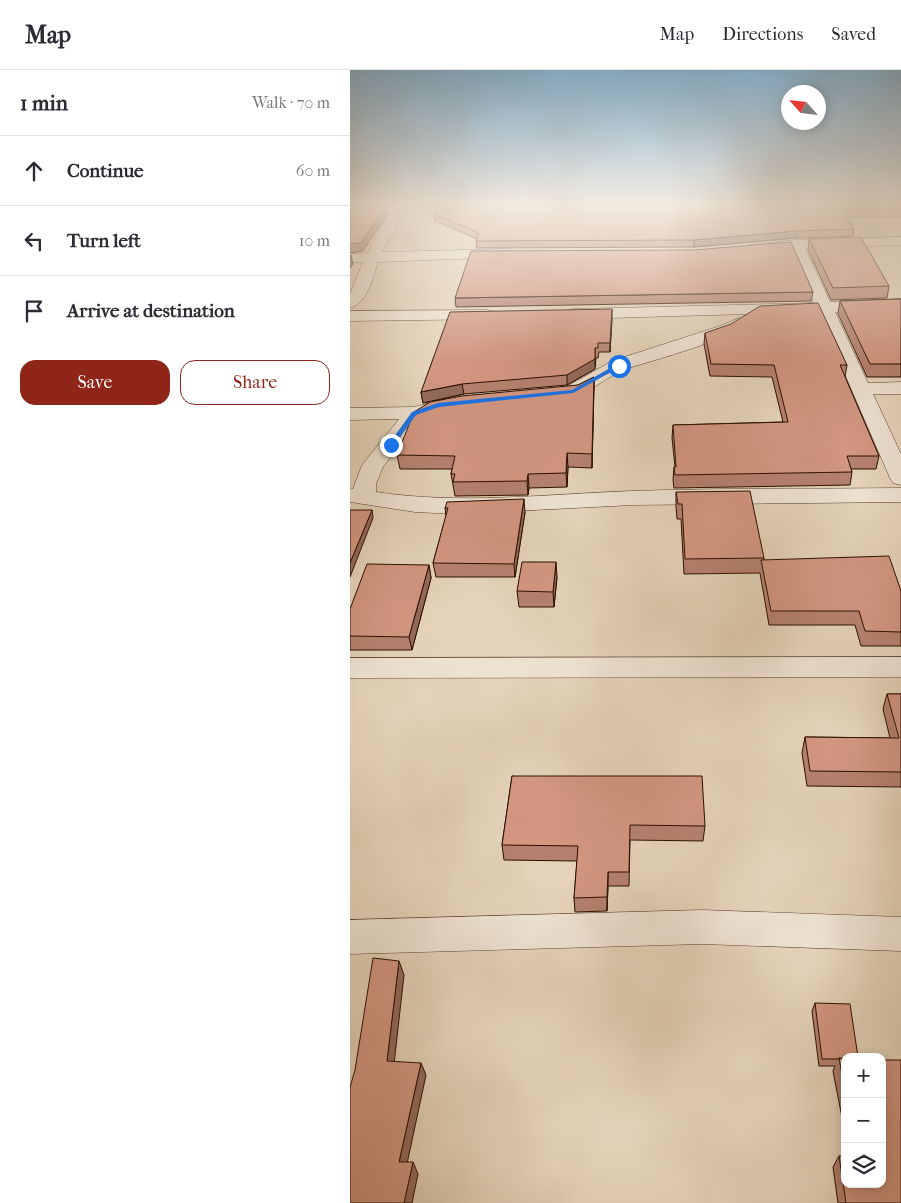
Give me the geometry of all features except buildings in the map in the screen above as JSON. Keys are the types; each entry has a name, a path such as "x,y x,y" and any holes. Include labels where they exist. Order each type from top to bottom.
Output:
{"street":[{"path":"350,258 376,258"},
{"path":"350,303 358,295 372,258"},
{"path":"802,258 901,478"},
{"path":"558,314 754,310 901,304"},
{"path":"544,394 573,391 619,366 726,330 743,320 754,310"},
{"path":"350,316 499,315"},
{"path":"862,389 901,388"},
{"path":"350,414 414,413 438,405 467,402"},
{"path":"414,413 391,445 373,465 365,484 357,496 414,506 456,507 633,498 901,495"},
{"path":"350,668 901,667"},
{"path":"350,937 702,927 901,934"}],"route":[{"path":"391,445 414,413 438,405 573,391 619,366"}]}
